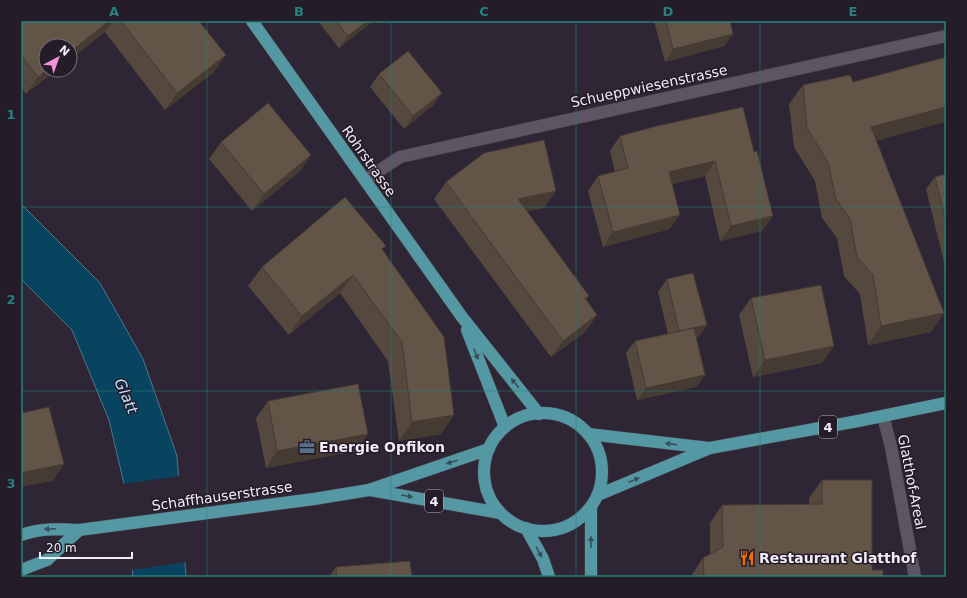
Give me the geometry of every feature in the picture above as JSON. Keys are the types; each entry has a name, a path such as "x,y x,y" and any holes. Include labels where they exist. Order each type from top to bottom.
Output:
{"main road":[{"name":"Rohrstrasse","path":"252,21 462,317 539,414"},
{"name":"Rohrstrasse","path":"462,317 505,427"},
{"name":"4","path":"598,495 710,448 946,403"},
{"name":"Schaffhauserstrasse","path":"539,414 557,415 574,422 588,434 597,448 601,463 602,479 598,495 591,507 581,518 569,525 555,530 540,531 526,528 512,522 500,513 490,499 485,483 484,466 489,449 496,437 505,427 521,418 539,414"},
{"name":"4","path":"588,434 710,448"},
{"name":"Schaffhauserstrasse","path":"21,535 50,528 79,530 93,529 224,510 314,499 369,490 489,449"},
{"name":"Schaffhauserstrasse","path":"369,490 500,513"},
{"path":"591,507 591,577"},
{"path":"526,528 543,559 549,577"},
{"path":"21,570 47,560 79,530"}],"street":[{"name":"Schueppwiesenstrasse","path":"364,180 400,157 946,36"},
{"name":"Glatthof-Areal","path":"883,416 891,447 915,577"}],"water":[{"name":"Glatt","path":"21,204 100,283 143,359 177,456 186,577 133,577 125,488 109,420 72,330 21,279"}],"pier":[{"path":"181,476 187,562 131,570 122,484"}],"building":[{"path":"21,21 109,21 78,46 78,38 38,38 38,77 21,55"},
{"path":"121,21 199,21 226,55 177,93"},
{"path":"336,21 367,21 348,36"},
{"path":"666,21 730,21 733,34 673,49"},
{"path":"408,51 442,93 413,116 379,74"},
{"path":"946,57 946,107 871,127 944,313 881,326 873,275 857,257 850,219 836,199 828,162 807,128 803,85 850,75 853,82"},
{"path":"268,103 311,155 264,194 221,142"},
{"path":"743,107 754,152 757,151 773,216 731,226 715,161 669,172 680,215 613,232 598,176 628,168 620,136 657,126"},
{"path":"544,140 556,191 518,199 589,296 585,298 597,315 563,341 446,182 484,153"},
{"path":"946,174 946,222 935,177"},
{"path":"345,197 386,246 382,249 444,337 454,415 412,422 402,342 353,275 302,316 262,267"},
{"path":"693,273 707,325 679,331 667,279"},
{"path":"821,285 834,346 765,360 751,298"},
{"path":"694,328 705,375 646,388 635,341"},
{"path":"358,384 368,434 277,451 268,401"},
{"path":"49,407 64,464 21,473 21,413"},
{"path":"822,480 872,480 872,570 883,570 883,577 704,577 703,558 723,547 722,505 822,504"},
{"path":"410,561 412,577 337,577 336,567"}],"place":[{"name":"Energie Opfikon","path":"307,447"},
{"name":"Restaurant Glatthof","path":"747,558"}]}
